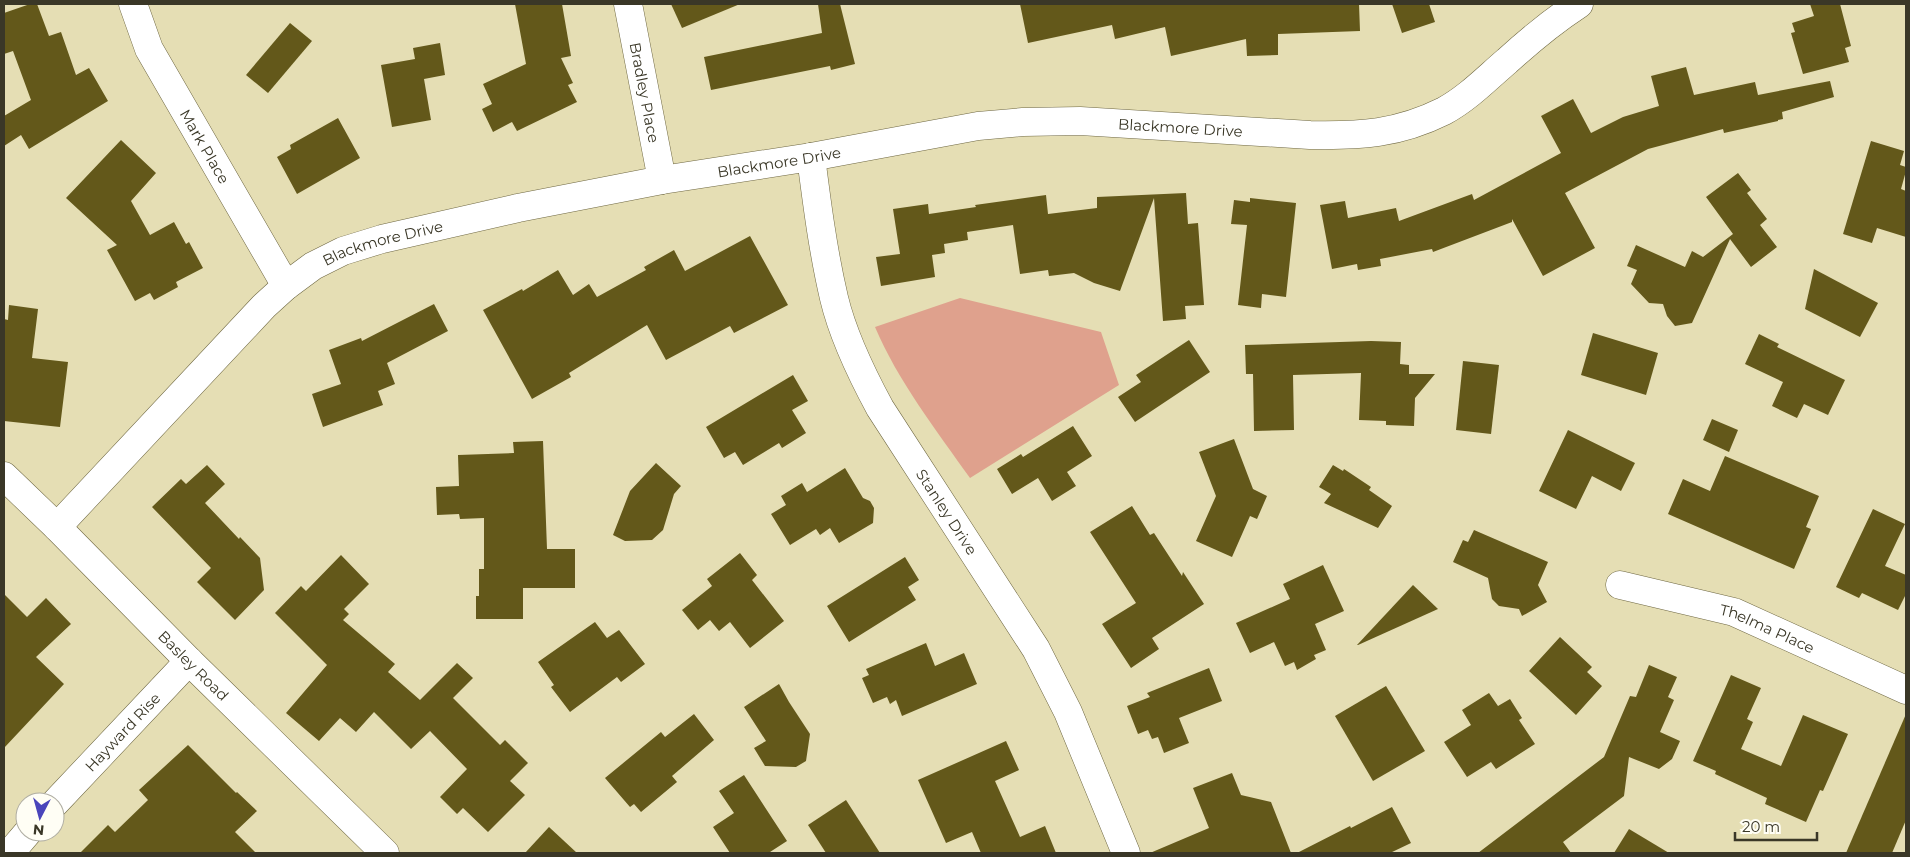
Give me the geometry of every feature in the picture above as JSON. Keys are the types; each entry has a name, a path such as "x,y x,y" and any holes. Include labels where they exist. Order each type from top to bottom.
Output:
{"street":[{"name":"Mark Place","path":"133,4 149,49 286,286"},
{"name":"Bradley Place","path":"628,4 662,180"},
{"name":"Blackmore Drive","path":"57,527 264,306 286,286 314,266 343,252 382,239 518,208 662,180 811,157 978,126 1030,121 1080,121 1310,135 1353,136 1386,131 1422,120 1445,110 1466,97 1526,43 1579,4"},
{"name":"Stanley Drive","path":"811,157 823,246 834,300 862,375 880,408 1036,649 1068,712 1126,853"},
{"name":"Basley Road","path":"4,476 385,853"},
{"name":"Thelma Place","path":"1620,585 1734,612 1906,690"},
{"name":"Hayward Rise","path":"65,792 189,661"},
{"path":"10,853 19,842"}],"shaded area":[{"path":"960,298 1101,332 1119,385 970,478 906,386 875,327"}],"building":[{"path":"30,4 37,4 49,36 61,32 76,75 89,68 108,101 29,149 21,135 4,146 4,116 31,100 13,51 4,54 4,13"},
{"path":"515,4 562,4 571,56 561,58 573,83 568,85 577,102 517,131 512,122 493,132 482,109 492,104 483,84 526,64"},
{"path":"671,4 740,4 682,28"},
{"path":"818,4 840,4 855,64 831,70 830,66 711,90 704,57 822,33"},
{"path":"1020,4 1359,4 1360,31 1278,34 1278,55 1247,56 1246,39 1171,56 1165,27 1115,39 1112,25 1028,43"},
{"path":"1392,4 1429,4 1435,22 1402,33"},
{"path":"1810,4 1840,4 1851,46 1845,48 1849,62 1803,74 1791,33 1795,32 1792,23 1814,16"},
{"path":"290,23 312,41 268,93 246,75"},
{"path":"440,43 445,75 424,79 431,120 392,127 381,65 415,59 413,48"},
{"path":"1686,67 1694,95 1755,82 1758,95 1830,81 1834,97 1782,112 1783,119 1778,121 1724,133 1723,129 1648,149 1565,193 1595,248 1543,276 1512,219 1512,222 1433,252 1432,249 1380,259 1381,266 1358,270 1357,264 1332,269 1320,205 1345,201 1348,218 1396,208 1399,221 1472,194 1474,200 1561,153 1541,116 1573,99 1591,133 1623,117 1659,106 1651,76"},
{"path":"338,118 360,158 297,194 277,157 291,149 290,145"},
{"path":"121,140 156,173 131,201 150,235 174,222 186,244 189,242 203,268 176,282 178,287 154,300 150,293 135,301 107,250 117,245 66,198"},
{"path":"1871,141 1904,151 1900,165 1906,167 1901,189 1906,191 1906,237 1877,228 1872,243 1843,234"},
{"path":"1738,173 1751,190 1747,193 1767,219 1760,225 1777,247 1751,267 1730,239 1692,323 1675,326 1667,316 1663,304 1649,303 1631,284 1637,270 1627,266 1636,245 1685,267 1692,251 1703,257 1733,234 1706,197"},
{"path":"1186,193 1188,224 1198,223 1204,305 1185,306 1186,319 1163,321 1154,198 1120,291 1094,283 1074,273 1049,276 1048,270 1020,274 1013,225 967,232 968,240 944,244 945,253 932,255 935,277 881,286 876,257 900,254 893,209 928,204 929,214 976,207 975,205 1046,195 1048,214 1097,208 1097,197"},
{"path":"1250,198 1296,203 1286,297 1262,294 1261,308 1238,305 1247,225 1231,224 1234,200 1250,202"},
{"path":"750,236 788,305 734,333 730,326 666,360 647,325 569,373 571,377 532,399 483,310 522,289 523,291 558,270 573,295 589,284 597,297 646,270 644,267 674,250 685,271"},
{"path":"1814,269 1878,303 1860,337 1805,309"},
{"path":"434,304 448,331 387,363 395,384 378,391 383,405 323,427 312,394 341,384 329,350 361,338 362,341"},
{"path":"9,305 38,309 32,358 68,362 60,427 4,421 4,319 8,320"},
{"path":"1593,333 1658,353 1646,395 1581,375"},
{"path":"1759,334 1779,344 1777,347 1845,380 1828,415 1804,404 1797,418 1772,406 1783,382 1745,364"},
{"path":"1189,340 1210,372 1135,422 1118,397 1141,382 1136,375"},
{"path":"1371,341 1401,342 1400,364 1409,365 1409,374 1435,374 1415,398 1414,426 1386,425 1386,421 1359,420 1361,373 1293,375 1294,430 1254,431 1253,374 1246,374 1245,345"},
{"path":"1463,361 1499,365 1491,434 1456,430"},
{"path":"793,375 808,401 792,410 806,433 782,448 779,443 743,465 735,452 724,458 706,427"},
{"path":"1712,419 1738,430 1729,452 1703,440"},
{"path":"1073,426 1092,456 1067,472 1076,486 1052,501 1038,478 1012,494 997,469 1021,454 1023,457"},
{"path":"1568,430 1635,463 1621,491 1592,476 1576,509 1539,491"},
{"path":"1234,439 1253,489 1267,496 1257,519 1250,516 1232,557 1196,541 1216,496 1199,452"},
{"path":"543,441 547,549 575,549 575,588 523,588 523,619 476,619 476,596 479,596 479,569 484,569 484,518 460,519 459,514 437,515 436,487 459,486 458,455 514,453 513,442"},
{"path":"1725,456 1819,496 1806,527 1811,529 1794,569 1668,514 1683,479 1710,491"},
{"path":"656,463 681,486 674,494 663,530 652,540 625,541 613,535 630,491"},
{"path":"207,465 225,484 205,503 260,558 264,590 235,620 197,582 211,568 152,507 181,479 186,484"},
{"path":"1333,465 1343,471 1344,469 1371,487 1369,490 1392,506 1378,528 1324,503 1331,494 1319,487"},
{"path":"845,468 863,498 870,501 874,508 873,523 839,543 830,528 820,535 816,529 790,545 771,514 786,505 781,496 802,483 807,492"},
{"path":"1132,506 1150,535 1154,533 1182,576 1183,572 1204,604 1152,638 1159,649 1131,668 1102,624 1136,603 1090,532"},
{"path":"1873,509 1905,524 1885,566 1906,575 1906,594 1898,610 1862,593 1859,598 1836,587"},
{"path":"1474,530 1548,562 1538,585 1547,602 1522,616 1519,609 1499,606 1492,599 1488,578 1453,562 1463,540 1468,542"},
{"path":"740,553 757,575 752,580 784,621 750,648 730,622 719,631 710,620 698,630 682,610 712,586 707,579"},
{"path":"341,555 369,584 344,609 349,614 343,620 395,664 388,672 420,700 457,663 473,678 453,698 500,745 505,740 528,763 510,781 525,795 488,832 463,808 457,814 440,797 467,769 430,731 411,749 374,712 356,732 340,718 319,741 286,713 327,665 275,613 301,586 306,591"},
{"path":"905,557 919,580 908,587 916,600 849,642 827,606"},
{"path":"1323,565 1344,611 1315,624 1326,650 1314,655 1316,659 1297,670 1294,662 1285,666 1274,642 1250,653 1236,623 1290,599 1283,584"},
{"path":"1413,585 1438,609 1357,645"},
{"path":"4,594 27,617 46,598 71,624 36,657 64,684 4,748"},
{"path":"595,622 607,638 619,630 645,664 621,682 617,677 570,712 551,687 554,685 538,662"},
{"path":"1560,637 1592,667 1587,672 1602,686 1576,715 1529,671"},
{"path":"926,643 935,666 964,653 977,684 902,716 896,700 890,704 887,697 873,703 862,678 869,675 866,669"},
{"path":"1649,665 1677,677 1668,697 1674,700 1660,732 1680,741 1672,759 1659,769 1629,757 1624,796 1563,842 1571,853 1478,853 1604,757 1630,696 1636,697"},
{"path":"1209,668 1222,701 1179,718 1189,743 1164,753 1158,737 1152,739 1148,730 1138,734 1127,706 1150,697 1147,693"},
{"path":"1731,675 1761,688 1747,719 1753,722 1741,749 1781,766 1803,715 1848,734 1823,791 1820,790 1806,822 1765,804 1767,798 1715,774 1716,771 1693,761"},
{"path":"779,684 810,734 806,761 796,767 765,766 754,748 766,741 744,707"},
{"path":"1386,686 1425,751 1373,781 1335,716"},
{"path":"1489,693 1498,706 1510,699 1522,718 1519,720 1535,744 1496,769 1491,762 1467,777 1444,742 1471,725 1462,710"},
{"path":"694,714 714,740 672,776 677,782 641,812 634,804 630,807 605,778 661,732 665,737"},
{"path":"1906,714 1906,820 1892,853 1846,853"},
{"path":"1006,741 1019,770 995,781 1020,837 1045,826 1056,853 981,853 972,832 946,843 918,780"},
{"path":"188,745 236,793 257,811 235,832 256,853 80,853 108,825 115,832 148,800 139,790"},
{"path":"1232,773 1241,795 1271,802 1291,853 1150,853 1209,828 1193,788"},
{"path":"744,775 787,841 770,852 730,853 713,827 734,813 719,791"},
{"path":"846,800 880,853 826,853 808,825"},
{"path":"1392,807 1411,843 1390,853 1297,853 1350,826 1351,828"},
{"path":"549,827 577,853 525,853"},
{"path":"1629,829 1669,853 1614,853"}]}
